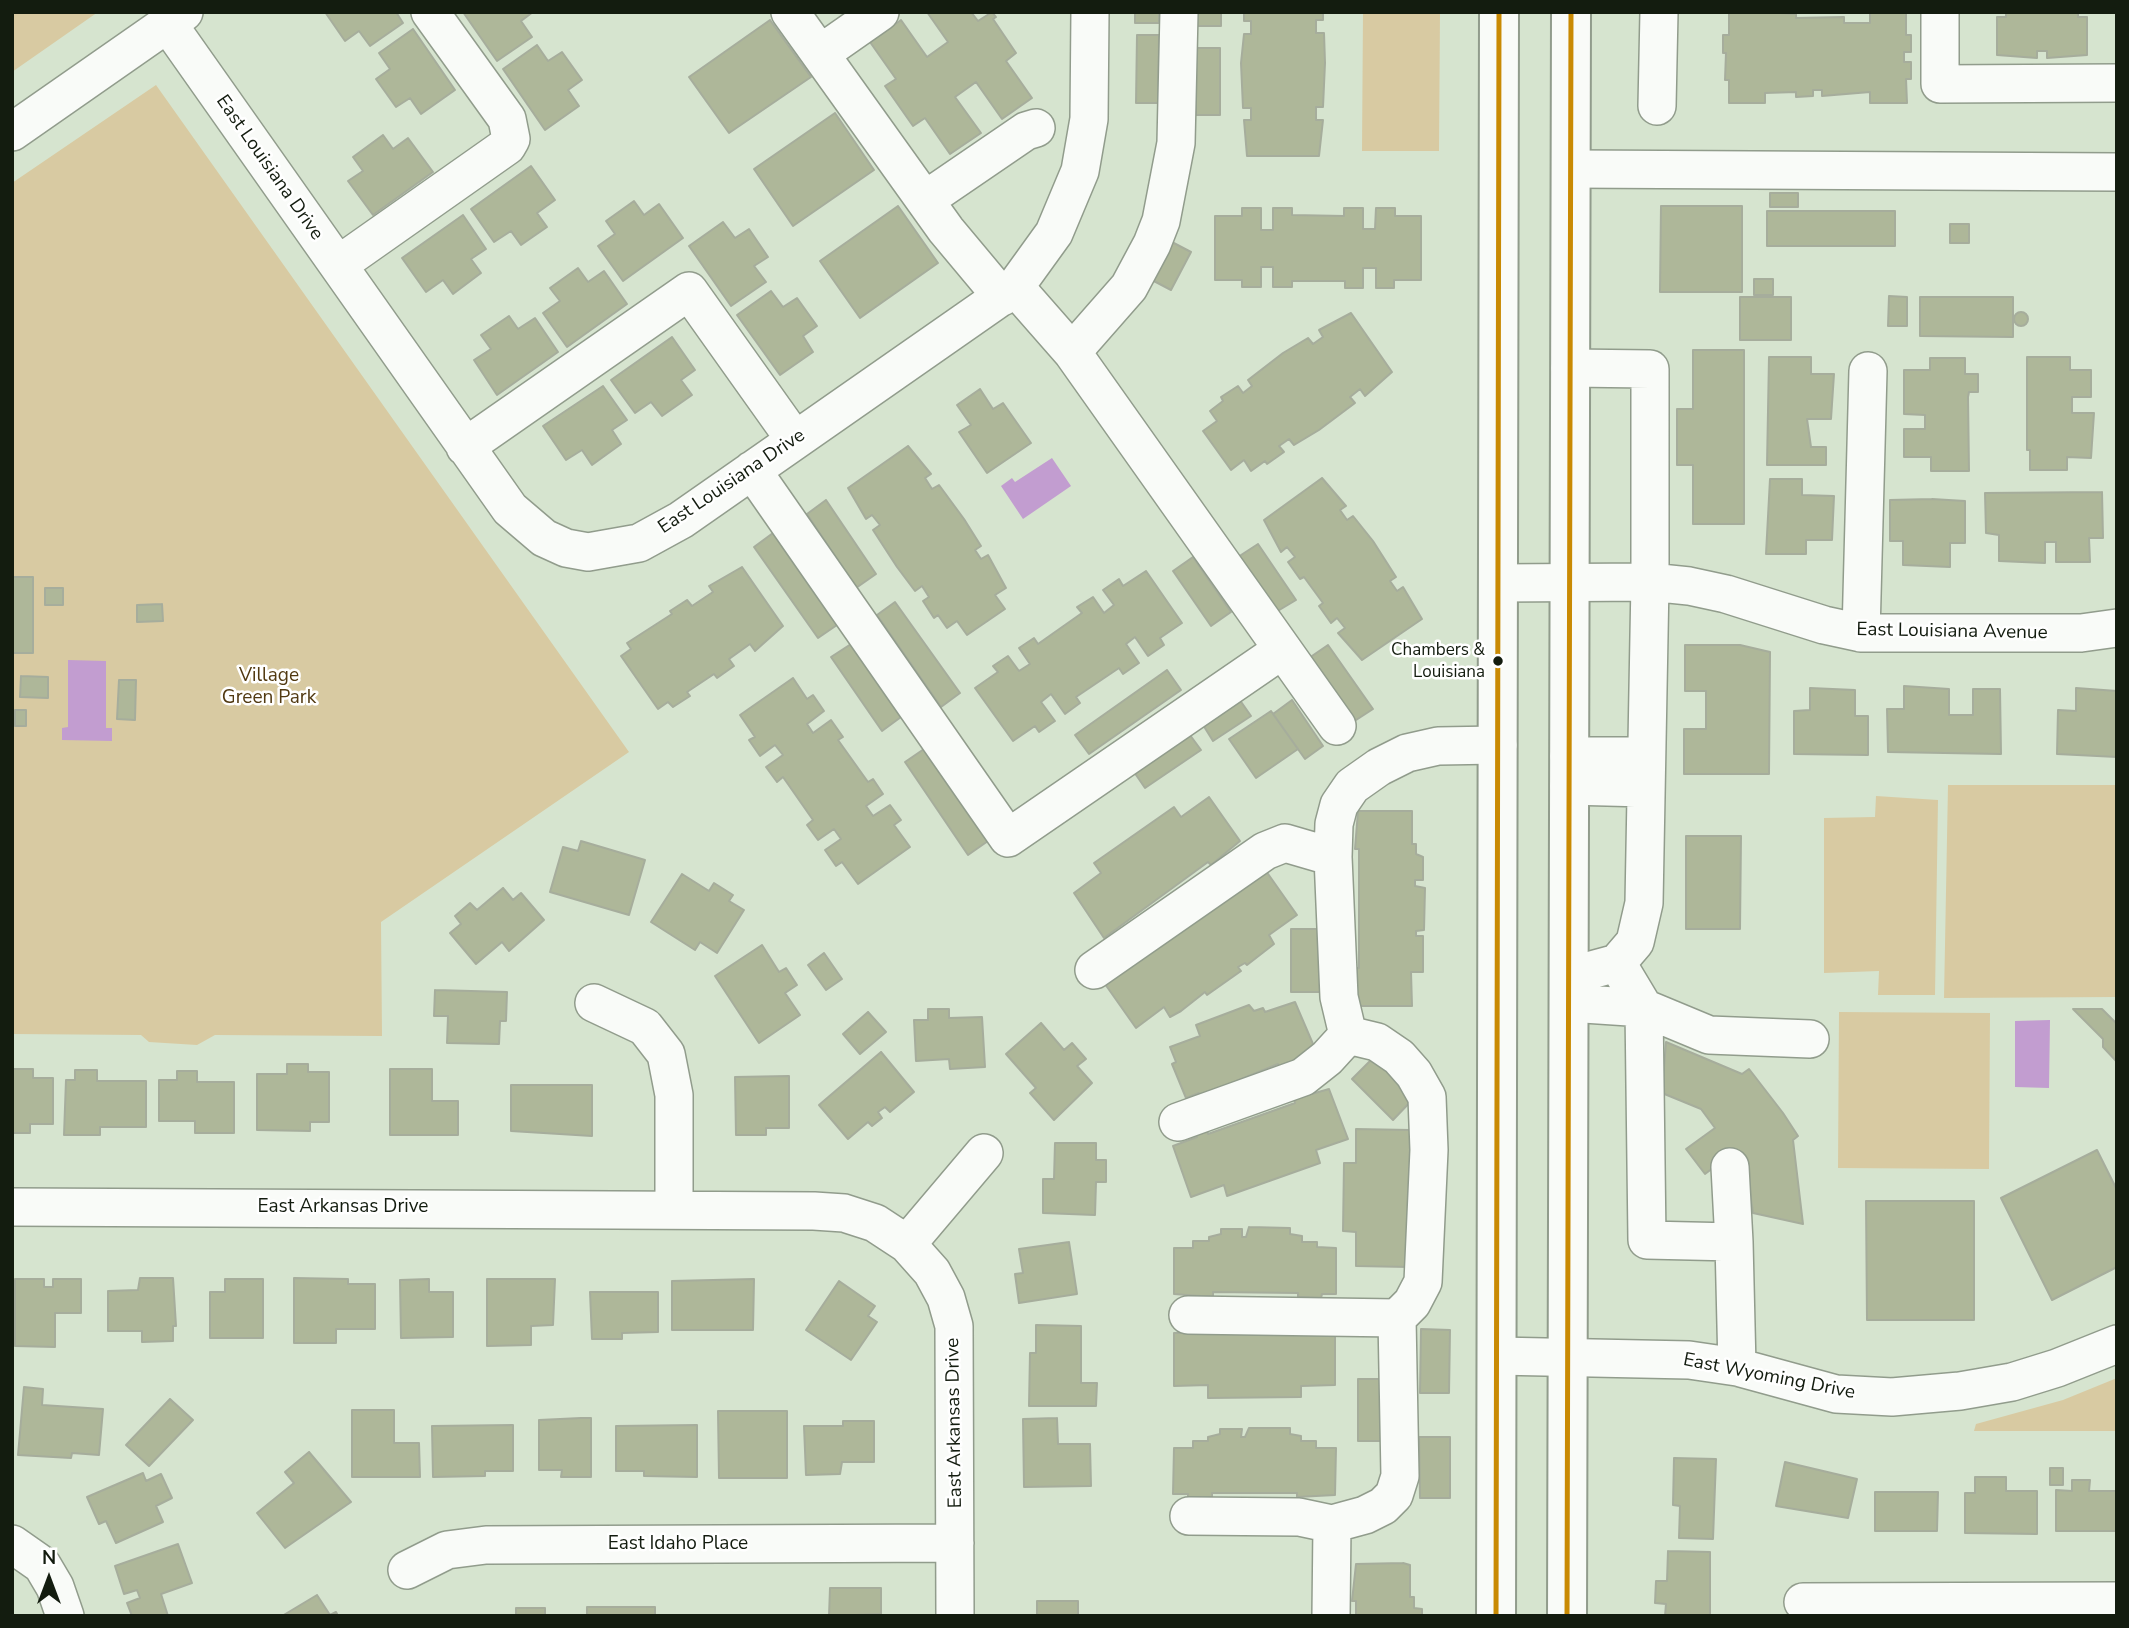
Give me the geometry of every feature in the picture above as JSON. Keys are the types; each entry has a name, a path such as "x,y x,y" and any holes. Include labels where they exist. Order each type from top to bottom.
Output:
{"main road":[{"path":"1496,1616 1499,12"},
{"path":"1567,1616 1571,12"}],"street":[{"path":"338,265 507,146 511,139 507,119 430,12"},
{"path":"790,12 960,248 1072,352 1337,726"},
{"path":"820,54 880,12"},
{"name":"East Louisiana Drive","path":"176,18 338,265 496,491 524,523 553,543 588,552 621,548 649,538 681,520 1008,292 1054,233 1080,172 1089,119 1090,12"},
{"path":"1072,352 1129,287 1161,221 1176,143 1179,12"},
{"path":"1657,106 1659,12"},
{"path":"1940,12 1940,84 2117,83"},
{"path":"12,132 176,18"},
{"path":"925,200 1026,131 1036,128"},
{"path":"1571,169 2117,172"},
{"path":"465,447 689,291 795,440"},
{"path":"1569,990 1617,964 1635,942 1644,903 1650,582 1650,369 1570,368"},
{"path":"1861,633 1866,568 1868,371"},
{"path":"752,470 1008,838 1282,650"},
{"name":"East Louisiana Avenue","path":"1499,583 1650,582 1712,590 1824,625 1861,633 2081,633 2117,628"},
{"path":"1348,1035 1339,997 1333,857 1334,824 1339,805 1352,786 1379,767 1407,753 1438,746 1498,745"},
{"path":"1570,771 1645,772"},
{"path":"1094,970 1265,851 1285,843 1333,857"},
{"path":"1617,964 1644,1007 1647,1240 1734,1242"},
{"path":"1569,990 1644,1007 1709,1035 1810,1039"},
{"path":"594,1003 645,1027 666,1054 674,1095 674,1209"},
{"path":"1178,1122 1303,1076 1327,1058 1348,1035"},
{"path":"1188,1315 1397,1318 1412,1304 1423,1282 1429,1150 1427,1097 1415,1074 1399,1057 1377,1042 1348,1035"},
{"path":"907,1244 984,1153"},
{"path":"1730,1167 1737,1367"},
{"name":"East Arkansas Drive","path":"12,1207 674,1209 844,1213 875,1223 907,1244 938,1281 950,1307 954,1326 955,1616"},
{"path":"1189,1516 1299,1517 1332,1524 1365,1515 1383,1506 1394,1494 1400,1476 1397,1318"},
{"name":"East Wyoming Drive","path":"1497,1356 1674,1358 1737,1367 1836,1394 1912,1396 2012,1382 2057,1368 2117,1344"},
{"path":"1331,1616 1332,1524"},
{"name":"East Idaho Place","path":"407,1570 437,1553 478,1545 955,1543"},
{"path":"12,1544 42,1565 55,1587 65,1616"},
{"path":"1803,1602 2117,1601"}],"green space":[{"path":"12,12 98,12 12,72"},
{"path":"1363,12 1440,12 1439,151 1362,151"},
{"name":"Village Green Park","path":"156,85 629,752 381,922 382,1036 215,1035 197,1045 149,1042 141,1035 12,1034 12,183"},
{"path":"1948,785 2117,785 2117,997 1944,998"},
{"path":"1876,796 1938,800 1935,995 1878,995 1879,971 1824,973 1824,818 1875,817"},
{"path":"1839,1012 1990,1013 1989,1169 1838,1168"},
{"path":"2117,1378 2117,1431 1974,1431 1976,1424 2063,1400"}],"shaded area":[{"path":"1052,458 1071,486 1023,519 1001,486 1012,478 1015,482"},
{"path":"68,660 106,661 106,728 112,728 112,741 62,740 62,728 68,727"},
{"path":"2050,1020 2049,1088 2015,1087 2015,1021"}],"building":[{"path":"325,12 396,12 403,23 370,46 359,31 345,41"},
{"path":"463,12 533,12 521,21 532,37 497,61"},
{"path":"927,12 971,12 978,21 992,12 996,17 993,19 1016,53 1006,61 1032,98 1002,119 976,82 955,97 981,133 950,154 925,118 913,126 885,86 896,79 870,42 901,20 927,57 948,42"},
{"path":"1135,12 1159,12 1159,23 1135,23"},
{"path":"1197,12 1221,12 1221,26 1197,26"},
{"path":"1244,12 1323,12 1323,20 1316,20 1316,33 1324,33 1325,63 1323,107 1316,107 1316,120 1323,120 1319,156 1247,156 1244,120 1251,120 1251,108 1243,108 1241,63 1244,34 1251,34 1251,21 1244,21"},
{"path":"1870,12 1906,12 1906,35 1911,35 1911,52 1904,52 1904,62 1911,62 1911,79 1906,79 1907,103 1870,103 1870,92 1822,96 1822,90 1813,90 1813,96 1796,97 1796,92 1765,93 1765,103 1729,103 1723,35 1729,35 1729,13 1796,14 1796,18 1844,17 1844,23 1870,23"},
{"path":"2006,12 2078,12 2078,17 2087,17 2087,55 2047,58 2047,51 2037,51 2037,58 1997,55 1997,17 2006,17"},
{"path":"770,20 811,77 729,133 689,77"},
{"path":"413,29 455,90 421,114 410,98 396,107 376,79 390,69 379,53"},
{"path":"1137,35 1159,35 1158,103 1136,103"},
{"path":"537,45 548,61 562,52 582,80 568,90 579,106 545,130 503,69"},
{"path":"1196,48 1220,48 1220,115 1196,115"},
{"path":"835,113 874,170 793,226 754,169"},
{"path":"383,135 393,149 408,138 433,172 373,215 348,181 363,171 353,157"},
{"path":"531,166 555,200 537,213 547,227 521,245 511,231 494,242 471,209"},
{"path":"1770,193 1798,193 1798,207 1770,207"},
{"path":"634,201 644,215 659,204 683,238 623,281 598,246 615,234 606,221"},
{"path":"898,206 938,263 860,318 820,261"},
{"path":"1661,206 1742,206 1742,292 1660,292"},
{"path":"1242,208 1261,208 1261,230 1273,230 1273,208 1292,208 1292,215 1344,216 1344,208 1363,208 1363,229 1375,229 1376,208 1395,208 1395,216 1421,216 1421,280 1394,280 1394,288 1376,288 1376,268 1363,268 1363,288 1345,288 1345,281 1292,281 1292,287 1273,287 1273,267 1261,267 1261,287 1242,287 1242,280 1215,280 1215,216 1242,216"},
{"path":"1767,211 1895,211 1895,246 1767,246"},
{"path":"463,215 486,249 471,259 481,273 453,294 443,280 426,292 402,258"},
{"path":"723,222 735,238 749,229 768,257 754,266 766,282 731,306 689,246"},
{"path":"1950,224 1969,224 1969,243 1950,243"},
{"path":"1170,241 1191,252 1171,290 1150,279"},
{"path":"578,268 588,282 604,271 627,304 567,347 543,313 560,301 550,288"},
{"path":"1754,279 1773,279 1773,295 1754,295"},
{"path":"771,291 783,307 797,298 817,326 803,336 813,352 780,375 737,315"},
{"path":"1889,296 1907,297 1907,326 1888,326"},
{"path":"1740,297 1791,297 1791,340 1740,340"},
{"path":"1920,297 2013,297 2013,337 1920,336"},
{"path":"2021,312 2026,314 2026,324 2021,326 2016,324 2014,319 2016,314"},
{"path":"1351,313 1392,372 1365,396 1360,389 1350,397 1355,403 1319,430 1294,445 1289,439 1279,446 1284,452 1267,464 1265,461 1251,471 1244,460 1231,470 1203,431 1217,421 1210,411 1223,401 1221,397 1238,386 1243,393 1252,386 1248,380 1283,353 1308,338 1313,344 1323,337 1319,330"},
{"path":"509,316 518,329 535,318 558,352 497,395 474,360 491,349 481,335"},
{"path":"672,337 695,370 681,380 692,395 662,416 651,402 635,413 611,380"},
{"path":"1693,350 1744,350 1744,524 1693,524 1693,465 1677,465 1677,409 1693,409"},
{"path":"1769,357 1811,357 1811,374 1834,374 1831,419 1807,419 1811,447 1826,447 1826,465 1767,465"},
{"path":"2027,357 2070,357 2070,370 2091,370 2091,397 2072,397 2072,413 2094,413 2091,458 2067,457 2067,470 2030,470 2030,450 2027,450"},
{"path":"1930,358 1965,358 1965,374 1978,374 1978,392 1969,392 1968,397 1969,471 1931,471 1931,457 1904,457 1904,429 1925,429 1925,415 1904,414 1904,370 1930,370"},
{"path":"603,386 627,420 612,430 621,444 592,465 582,450 566,460 543,426"},
{"path":"980,389 993,409 1003,403 1031,443 987,473 959,432 971,425 957,405"},
{"path":"908,446 931,474 925,478 932,489 939,485 981,546 975,550 981,559 988,555 1006,588 995,595 1005,609 967,635 957,621 947,628 938,615 934,618 923,601 929,597 922,586 915,591 873,530 880,525 872,515 866,519 848,488"},
{"path":"1322,478 1346,506 1340,510 1347,520 1353,516 1373,541 1396,577 1390,581 1397,591 1403,587 1422,619 1362,660 1338,633 1345,628 1337,618 1331,623 1319,606 1323,603 1304,577 1300,579 1288,562 1295,557 1287,547 1281,552 1264,520"},
{"path":"1770,479 1802,479 1802,495 1834,496 1832,540 1806,540 1806,554 1766,554"},
{"path":"2102,492 2103,538 2089,538 2090,562 2056,562 2056,542 2045,542 2045,563 1999,561 1999,535 1986,533 1985,493"},
{"path":"826,500 876,574 856,588 807,514"},
{"path":"1890,500 1965,501 1965,543 1950,543 1950,567 1903,565 1903,541 1890,541"},
{"path":"773,533 837,625 818,638 754,547"},
{"path":"1258,544 1296,600 1276,612 1238,557"},
{"path":"1193,557 1231,612 1211,626 1173,571"},
{"path":"742,567 783,626 755,651 750,644 729,659 734,666 717,678 714,674 687,692 690,696 673,707 668,702 658,709 621,656 631,649 627,643 672,614 670,611 687,600 692,606 713,592 709,586"},
{"path":"1146,571 1182,623 1160,638 1164,645 1148,656 1135,637 1126,644 1139,663 1123,674 1119,668 1076,697 1080,703 1065,714 1051,694 1041,702 1055,721 1039,732 1035,726 1013,741 975,688 998,672 993,666 1008,656 1019,671 1030,664 1019,648 1034,638 1038,644 1082,613 1077,607 1093,597 1104,613 1114,605 1103,590 1119,579 1123,586"},
{"path":"12,577 33,577 33,653 12,653"},
{"path":"45,588 63,588 63,605 45,605"},
{"path":"895,602 960,693 941,707 877,615"},
{"path":"162,604 163,621 137,622 137,605"},
{"path":"851,644 901,717 882,731 831,657"},
{"path":"1328,645 1373,709 1353,722 1309,658"},
{"path":"1685,645 1740,645 1770,652 1769,774 1684,774 1684,729 1706,729 1706,691 1685,691"},
{"path":"1167,670 1181,690 1089,754 1075,735"},
{"path":"21,676 48,677 48,698 20,697"},
{"path":"793,678 807,699 813,695 824,711 807,724 813,733 831,720 843,737 838,740 868,782 873,779 883,794 866,806 873,816 890,805 901,820 894,825 910,847 858,884 842,862 836,866 825,850 841,839 834,829 818,840 807,825 813,820 783,777 777,782 766,767 783,755 775,745 760,756 749,740 755,737 740,715"},
{"path":"119,680 136,680 135,720 117,719"},
{"path":"1904,686 1949,689 1949,715 1973,715 1973,689 2000,689 2001,754 1888,752 1887,709 1904,709"},
{"path":"1810,688 1855,690 1855,716 1868,716 1868,755 1794,754 1794,711 1810,710"},
{"path":"2076,688 2117,691 2117,757 2057,754 2058,710 2076,711"},
{"path":"1237,696 1251,716 1213,741 1200,720"},
{"path":"1292,700 1323,746 1305,759 1273,714"},
{"path":"15,710 26,710 26,726 15,726"},
{"path":"1271,711 1298,749 1256,778 1229,739"},
{"path":"1187,731 1201,750 1145,788 1132,769"},
{"path":"924,749 988,841 968,855 905,762"},
{"path":"1209,797 1240,841 1211,865 1208,862 1104,938 1074,893 1101,873 1094,863 1174,807 1181,817"},
{"path":"1358,811 1412,811 1412,844 1416,844 1416,854 1423,857 1423,880 1415,880 1415,886 1425,888 1424,930 1416,931 1416,936 1423,936 1423,972 1411,972 1412,1006 1357,1006 1354,968 1359,968 1359,849 1355,849"},
{"path":"1686,836 1741,836 1740,929 1686,929"},
{"path":"581,841 645,860 629,915 550,892 563,847 578,851"},
{"path":"1266,871 1297,915 1269,935 1274,944 1247,965 1245,963 1238,967 1241,971 1207,995 1205,992 1181,1011 1170,1017 1164,1007 1136,1028 1105,984"},
{"path":"682,874 709,891 714,883 733,895 729,901 744,910 717,953 700,942 695,950 651,922"},
{"path":"503,888 513,900 521,893 544,920 509,951 502,942 476,964 450,933 461,924 455,916 470,903 477,910"},
{"path":"1291,929 1321,929 1321,992 1291,992"},
{"path":"762,945 779,972 786,968 797,985 785,993 800,1015 759,1043 715,976"},
{"path":"824,953 842,979 826,990 808,965"},
{"path":"435,990 507,992 506,1021 500,1021 499,1044 447,1043 448,1016 434,1016"},
{"path":"1295,1002 1316,1051 1200,1096 1199,1093 1186,1098 1172,1064 1176,1062 1170,1047 1200,1036 1196,1025 1249,1005 1254,1011 1263,1008 1265,1012"},
{"path":"928,1009 949,1009 949,1018 982,1017 985,1067 950,1069 949,1059 916,1061 914,1020 928,1020"},
{"path":"2073,1009 2102,1009 2117,1024 2117,1062 2103,1047 2103,1039"},
{"path":"868,1012 886,1032 860,1054 843,1034"},
{"path":"1041,1023 1064,1050 1072,1043 1086,1059 1077,1066 1092,1083 1054,1120 1030,1093 1036,1088 1006,1054"},
{"path":"1666,1042 1742,1074 1749,1069 1783,1113 1798,1136 1793,1140 1803,1224 1753,1213 1747,1172 1733,1153 1705,1174 1686,1149 1715,1128 1701,1109 1662,1093"},
{"path":"881,1052 914,1092 890,1112 885,1107 878,1112 882,1118 872,1126 868,1122 848,1139 819,1105"},
{"path":"1374,1057 1414,1098 1393,1120 1352,1079"},
{"path":"287,1064 308,1064 308,1072 329,1072 329,1122 310,1122 310,1131 257,1130 257,1074 287,1074"},
{"path":"12,1069 33,1069 33,1078 53,1078 53,1124 30,1124 30,1133 12,1133"},
{"path":"390,1069 432,1069 432,1101 458,1101 458,1135 390,1135"},
{"path":"75,1070 97,1070 97,1081 146,1081 146,1127 100,1127 100,1135 64,1135 66,1080 75,1080"},
{"path":"177,1071 197,1071 197,1082 234,1082 234,1133 195,1133 195,1121 159,1121 159,1080 177,1080"},
{"path":"789,1076 789,1128 766,1128 766,1135 736,1135 735,1077"},
{"path":"511,1085 592,1085 592,1136 511,1131"},
{"path":"1329,1089 1348,1139 1316,1150 1320,1163 1227,1196 1224,1185 1191,1197 1173,1146 1207,1131 1208,1134 1295,1103 1294,1099"},
{"path":"1356,1129 1410,1130 1413,1168 1409,1168 1409,1267 1356,1266 1356,1232 1343,1231 1344,1163 1356,1163"},
{"path":"1055,1143 1096,1143 1096,1160 1106,1160 1106,1182 1096,1182 1095,1215 1043,1213 1043,1179 1054,1179"},
{"path":"2097,1150 2117,1190 2117,1267 2052,1300 2001,1198"},
{"path":"1866,1201 1974,1201 1974,1320 1867,1320"},
{"path":"1249,1227 1290,1228 1290,1234 1302,1236 1302,1242 1317,1242 1317,1247 1336,1248 1336,1294 1322,1294 1321,1298 1298,1297 1298,1293 1213,1292 1213,1297 1174,1294 1174,1248 1193,1248 1193,1241 1209,1241 1209,1237 1221,1234 1221,1229 1242,1229 1242,1237 1246,1237"},
{"path":"1069,1242 1077,1294 1019,1303 1015,1274 1023,1273 1019,1249"},
{"path":"140,1278 173,1278 176,1326 173,1326 173,1341 142,1342 142,1331 108,1331 108,1291 138,1290"},
{"path":"294,1278 348,1279 348,1284 375,1284 375,1329 336,1329 336,1343 294,1343"},
{"path":"15,1279 44,1279 44,1287 53,1287 53,1279 81,1279 81,1313 55,1313 55,1347 15,1346"},
{"path":"225,1279 263,1279 263,1338 210,1338 210,1292 225,1292"},
{"path":"429,1279 429,1292 453,1292 453,1337 401,1338 400,1280"},
{"path":"487,1279 555,1279 553,1325 531,1326 531,1345 487,1346"},
{"path":"754,1279 753,1330 672,1330 672,1281"},
{"path":"839,1281 875,1306 868,1316 877,1322 851,1360 806,1330"},
{"path":"590,1292 658,1292 658,1332 622,1333 622,1339 592,1339"},
{"path":"1036,1325 1081,1326 1081,1383 1097,1383 1096,1406 1029,1406 1030,1353 1036,1353"},
{"path":"1421,1329 1450,1330 1449,1393 1420,1393"},
{"path":"1335,1332 1335,1385 1301,1386 1301,1397 1208,1398 1208,1385 1174,1386 1174,1333"},
{"path":"1358,1379 1388,1379 1388,1441 1358,1441"},
{"path":"24,1387 43,1389 42,1405 103,1409 99,1455 72,1453 71,1458 18,1455"},
{"path":"170,1399 193,1420 149,1466 126,1445"},
{"path":"352,1410 394,1410 394,1443 419,1443 420,1477 352,1477"},
{"path":"718,1411 787,1411 787,1478 719,1478"},
{"path":"591,1418 591,1477 561,1477 562,1470 539,1470 539,1420"},
{"path":"1057,1418 1058,1444 1090,1444 1091,1486 1024,1487 1023,1419"},
{"path":"843,1421 874,1421 874,1462 842,1462 840,1474 806,1475 804,1426 843,1426"},
{"path":"513,1425 513,1471 485,1471 485,1476 433,1477 432,1426"},
{"path":"697,1425 697,1477 644,1476 644,1471 616,1471 616,1426"},
{"path":"1249,1428 1290,1428 1290,1434 1301,1436 1301,1441 1316,1441 1316,1448 1336,1448 1335,1495 1297,1497 1297,1493 1212,1493 1212,1497 1188,1497 1188,1494 1173,1494 1174,1448 1193,1448 1193,1441 1208,1441 1208,1437 1220,1434 1220,1429 1242,1429 1241,1437 1245,1437"},
{"path":"1419,1437 1450,1437 1450,1498 1420,1498"},
{"path":"309,1452 351,1502 285,1548 257,1513 294,1483 285,1472"},
{"path":"1674,1458 1716,1459 1713,1539 1679,1538 1680,1506 1673,1505"},
{"path":"1785,1462 1857,1479 1848,1518 1776,1506"},
{"path":"2050,1468 2063,1468 2063,1485 2050,1485"},
{"path":"143,1473 146,1481 161,1474 172,1498 156,1506 163,1522 116,1543 106,1521 99,1524 87,1497"},
{"path":"1975,1477 2006,1477 2006,1491 2037,1491 2037,1534 1965,1533 1965,1493 1975,1493"},
{"path":"2072,1480 2090,1480 2089,1491 2117,1491 2117,1531 2056,1531 2056,1490 2072,1491"},
{"path":"1875,1492 1938,1492 1937,1531 1875,1531"},
{"path":"178,1544 192,1583 161,1594 168,1616 132,1616 127,1603 140,1598 137,1590 124,1594 115,1566"},
{"path":"1668,1551 1710,1552 1710,1616 1665,1616 1666,1604 1655,1603 1656,1581 1667,1581"},
{"path":"1356,1564 1410,1565 1410,1597 1414,1597 1414,1608 1422,1609 1422,1616 1356,1616 1356,1601 1352,1601"},
{"path":"830,1588 881,1588 881,1614 829,1616"},
{"path":"317,1595 330,1615 336,1612 338,1616 282,1616"},
{"path":"1037,1601 1078,1601 1078,1616 1037,1616"},
{"path":"587,1607 655,1607 655,1616 587,1616"},
{"path":"516,1608 545,1608 545,1616 516,1616"}],"transit line":[{"path":"1496,1616 1499,12"},
{"path":"1567,1616 1571,12"}],"place":[{"name":"Chambers & Louisiana","path":"1498,661"}]}
